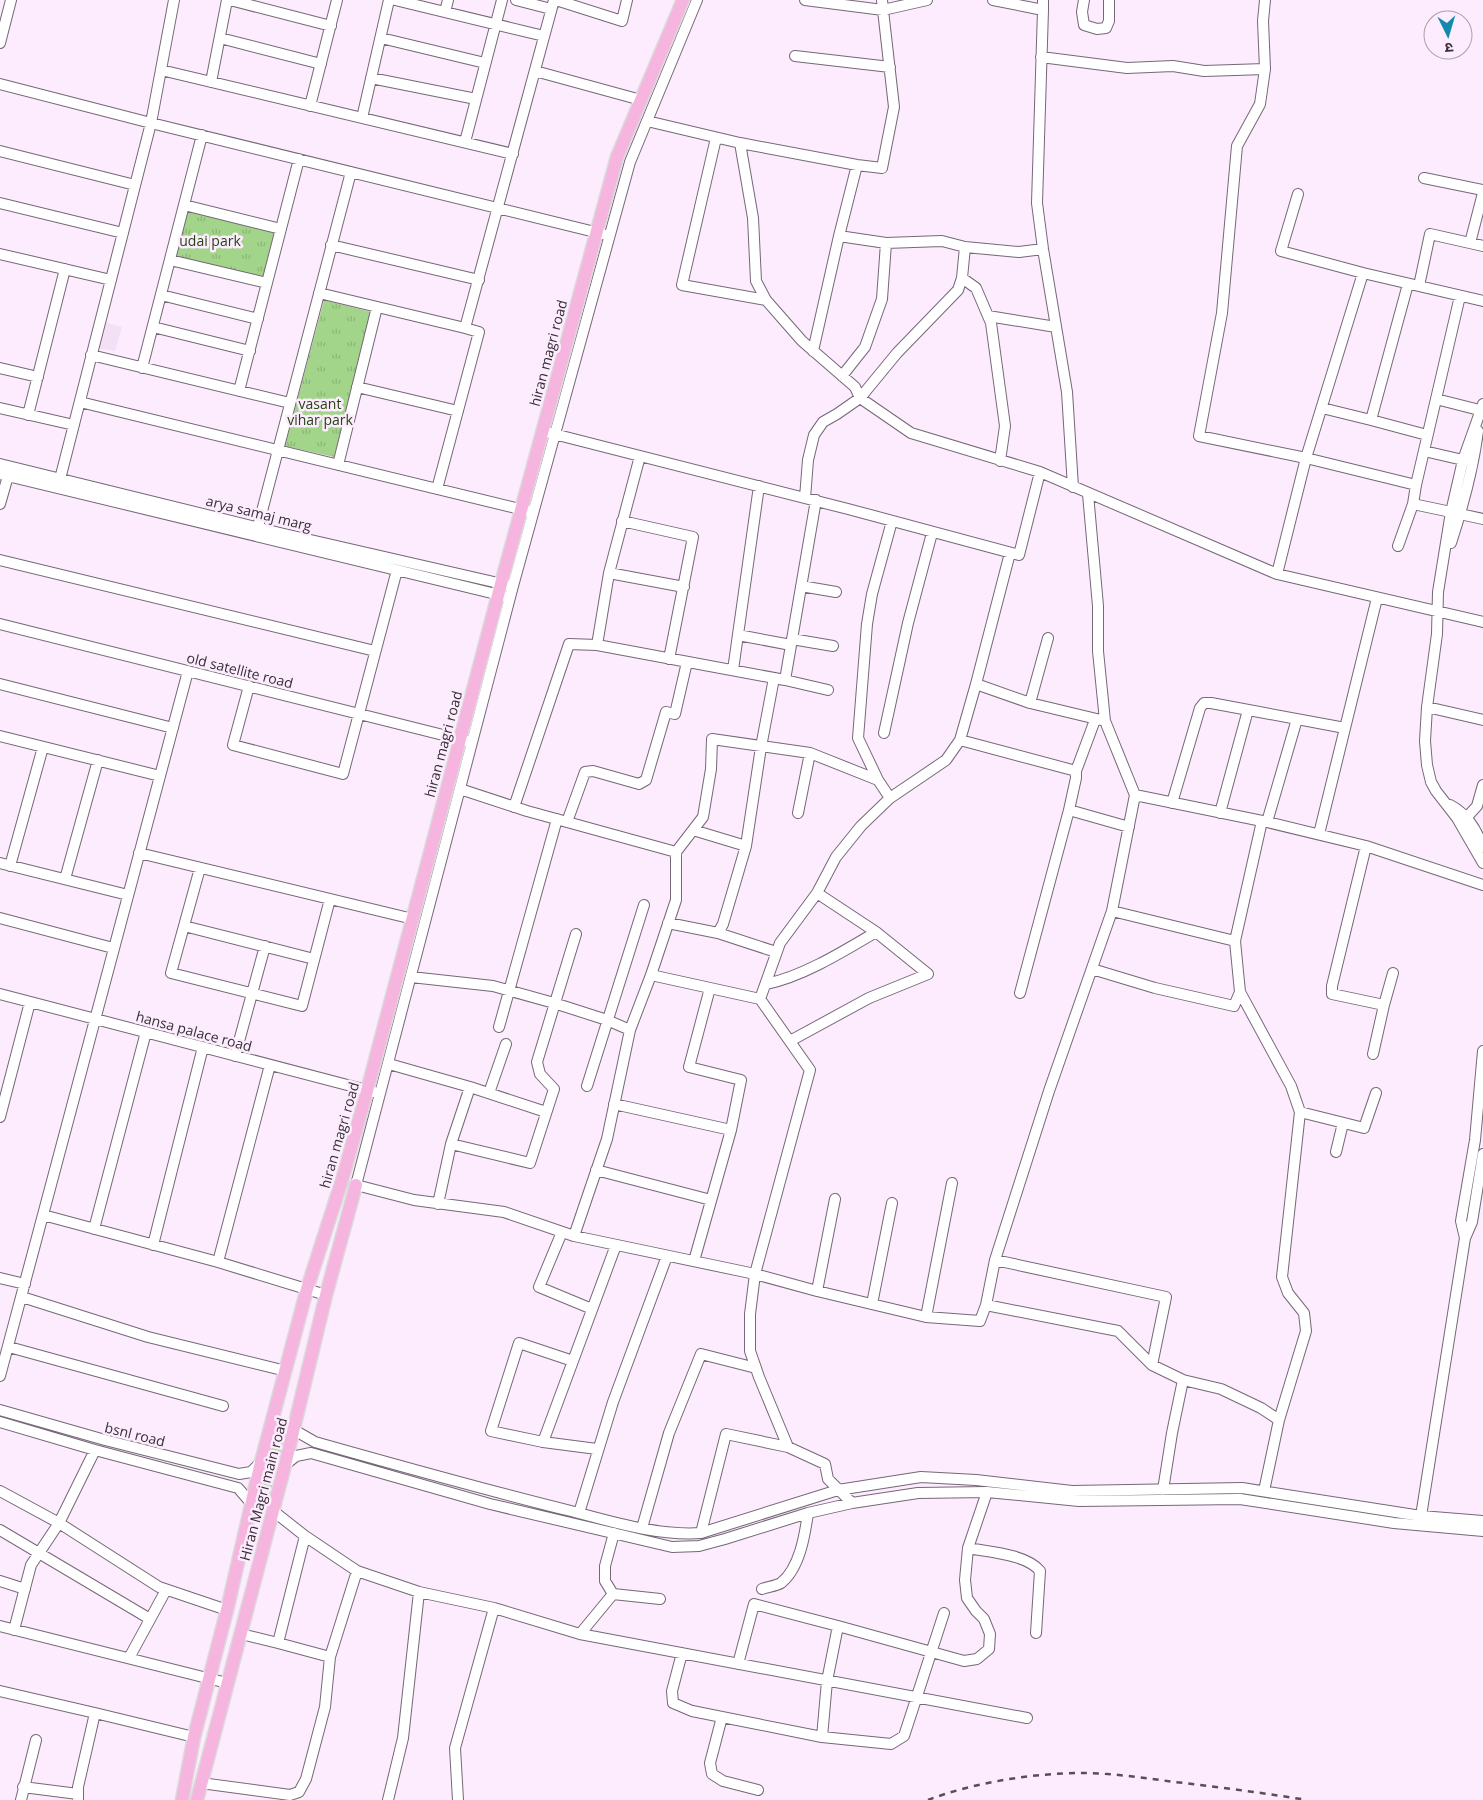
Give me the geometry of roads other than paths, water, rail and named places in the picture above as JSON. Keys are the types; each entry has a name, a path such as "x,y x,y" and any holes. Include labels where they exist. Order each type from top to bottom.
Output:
{"main road":[{"name":"hiran magri road","path":"251,1503 307,1289 368,1091 413,919 466,741 527,511 542,430 617,157 683,0"},
{"name":"Hiran Magri main road","path":"197,1800 294,1430 326,1295 356,1185"},
{"path":"272,1423 294,1430"},
{"name":"Hiran Magri main road","path":"182,1800 194,1737 227,1610 251,1503"},
{"path":"251,1503 272,1510"}],"street":[{"path":"0,43 11,0"},
{"path":"0,504 4,475 59,483 150,122 174,0"},
{"path":"211,82 228,0 331,26"},
{"path":"310,106 337,0"},
{"path":"362,118 389,0"},
{"path":"395,0 544,36"},
{"path":"445,12 448,0"},
{"path":"465,142 502,0"},
{"path":"516,0 557,2 622,20 627,0"},
{"path":"80,402 527,511 555,434 630,162 698,0"},
{"path":"805,0 882,5 926,0"},
{"path":"993,0 1043,5 1037,203 1067,392 1073,487"},
{"path":"1084,0 1082,12 1084,25 1097,29 1106,28 1109,21 1109,0"},
{"path":"1265,0 1263,21 1265,69 1260,104 1237,146 1222,312 1199,436 1306,458 1416,485"},
{"path":"466,328 544,36 557,2"},
{"path":"647,121 740,144 882,168 894,107 882,5"},
{"path":"220,38 321,64"},
{"path":"381,38 486,63"},
{"path":"795,56 890,67"},
{"path":"1041,57 1127,68 1173,66 1204,71 1265,69"},
{"path":"160,70 513,154"},
{"path":"535,72 641,100"},
{"path":"371,78 476,99"},
{"path":"0,84 610,236"},
{"path":"142,368 202,135"},
{"path":"716,138 682,285 766,300"},
{"path":"740,144 752,218 756,281 766,300 802,341 855,387 860,398 911,434 1040,472 1277,574 1483,622"},
{"path":"0,151 135,185"},
{"path":"239,391 300,159"},
{"path":"813,350 857,165"},
{"path":"351,172 256,532 397,570 506,591"},
{"path":"1424,178 1483,191 1470,243"},
{"path":"1298,194 1281,251 1363,273 1483,301"},
{"path":"0,202 122,233"},
{"path":"184,205 281,229"},
{"path":"1371,420 1430,234 1483,246"},
{"path":"839,236 886,243 942,241 965,247 1019,252 1043,249"},
{"path":"842,376 865,347 882,298 886,243"},
{"path":"332,245 478,280"},
{"path":"785,680 801,586 811,499 808,460 814,435 823,422 860,398 897,353 958,290 962,278 965,247"},
{"path":"0,254 110,280"},
{"path":"170,260 268,283"},
{"path":"28,415 65,269"},
{"path":"1277,574 1306,458 1363,273"},
{"path":"962,278 976,288 991,323 1005,426 1000,461"},
{"path":"319,293 479,332 437,489"},
{"path":"161,295 258,319"},
{"path":"1398,546 1413,504 1460,296"},
{"path":"338,465 377,307"},
{"path":"988,316 1056,327"},
{"path":"153,327 250,351"},
{"path":"91,355 290,403"},
{"path":"0,368 38,377"},
{"path":"357,386 458,411"},
{"path":"1436,400 1482,408 1473,462 1456,513 1442,569 1437,634 1427,708 1425,741 1428,774 1436,791 1483,862"},
{"path":"0,408 74,425"},
{"path":"1322,408 1427,436"},
{"path":"542,430 1019,555 1040,472"},
{"path":"1424,451 1473,462"},
{"path":"597,645 609,573 640,456"},
{"name":"arya samaj marg","path":"0,464 59,483 506,591"},
{"path":"732,670 760,486"},
{"path":"466,741 460,789 356,1185 414,1200 504,1212 574,1236 755,1274 926,1317 980,1321 986,1305 995,1260 1049,1091 1112,911 1135,796 1100,720 1098,606 1088,494"},
{"path":"1413,504 1483,519"},
{"path":"622,520 693,537 670,659"},
{"path":"890,798 878,780 858,738 867,624 872,594 892,521"},
{"path":"884,733 908,623 932,533"},
{"path":"760,999 780,943 817,893 836,857 861,826 890,798 946,760 960,740 1010,553"},
{"path":"0,560 376,651"},
{"path":"249,686 233,745 343,774 397,570"},
{"path":"609,573 684,587"},
{"path":"801,586 836,592"},
{"path":"1319,834 1377,598"},
{"name":"old satellite road","path":"0,624 466,741"},
{"path":"738,635 833,646"},
{"path":"1030,703 1048,638"},
{"path":"514,807 569,644 597,645 785,680 828,690"},
{"path":"567,822 586,772 593,771 639,784 646,780 666,712 675,714 687,662"},
{"path":"0,1376 188,671"},
{"path":"718,933 723,924 746,846 774,678"},
{"path":"0,684 173,728"},
{"path":"976,684 1030,703 1100,720"},
{"path":"1172,803 1200,708 1204,703 1345,728"},
{"path":"1427,708 1483,720"},
{"path":"1220,812 1248,710"},
{"path":"1264,1491 1279,1420 1306,1331 1304,1313 1288,1293 1282,1277 1300,1112 1291,1086 1240,992 1235,941 1265,821 1297,719"},
{"path":"1020,993 1068,810 1076,771 1100,720"},
{"path":"0,736 160,776"},
{"path":"574,1236 607,1139 630,1030 676,900 676,852 703,817 711,769 712,738 810,753 878,780"},
{"path":"960,740 1076,771"},
{"path":"43,747 5,864 128,895"},
{"path":"798,813 810,753"},
{"path":"65,879 98,760"},
{"path":"1467,818 1477,806 1483,785"},
{"path":"460,789 514,807 676,852"},
{"path":"1135,796 1265,821 1319,834 1366,846 1483,884"},
{"path":"1445,802 1457,808 1467,818 1483,847"},
{"path":"1068,810 1129,827"},
{"path":"498,1027 556,819"},
{"path":"693,830 746,846"},
{"path":"1366,846 1332,986 1332,994 1384,1005"},
{"path":"139,853 413,919"},
{"path":"200,868 171,973 302,1006 330,899"},
{"path":"790,1041 869,998 928,974 876,932 817,893"},
{"path":"587,1086 644,905"},
{"path":"1112,911 1235,941"},
{"path":"0,918 113,948"},
{"path":"668,923 718,933 776,952"},
{"path":"184,926 314,959"},
{"path":"766,984 782,981 846,950 876,932"},
{"path":"451,1144 530,1163 554,1089 540,1074 537,1062 576,934"},
{"path":"236,1056 265,946"},
{"path":"1092,969 1155,988 1234,1006 1240,992"},
{"path":"1373,1054 1393,972"},
{"path":"651,975 760,999 810,1070 755,1274 750,1323 750,1351 788,1447"},
{"path":"411,977 492,986 509,990 607,1020 630,1030"},
{"path":"694,1261 731,1130 741,1080 689,1067 710,988"},
{"name":"hansa palace road","path":"0,994 381,1094"},
{"path":"0,1117 30,1002"},
{"path":"94,1229 146,1032"},
{"path":"489,1093 506,1044"},
{"path":"153,1244 203,1047"},
{"path":"1465,1238 1461,1221 1475,1140 1483,1051"},
{"path":"388,1064 470,1087 546,1112"},
{"path":"218,1262 270,1065"},
{"path":"438,1204 451,1144 470,1087"},
{"path":"1300,1112 1364,1128 1376,1093"},
{"path":"614,1104 731,1130"},
{"path":"1336,1152 1343,1123"},
{"path":"1421,1516 1465,1238 1472,1222 1483,1154"},
{"path":"596,1170 711,1200"},
{"path":"926,1317 952,1183"},
{"path":"817,1291 835,1199"},
{"path":"872,1304 892,1203"},
{"path":"44,1215 218,1262 326,1295"},
{"path":"562,1232 539,1287 592,1309"},
{"path":"543,1442 616,1245"},
{"path":"579,1513 597,1449 613,1402 667,1256"},
{"path":"995,1260 1166,1297 1152,1365"},
{"path":"0,1278 25,1284"},
{"path":"22,1297 148,1337 286,1371"},
{"path":"986,1305 1118,1331 1152,1365 1184,1380 1221,1389 1261,1408 1279,1420"},
{"path":"573,1361 519,1344 490,1431 543,1442 597,1449"},
{"path":"9,1347 223,1406"},
{"path":"642,1528 669,1433 701,1354 756,1368"},
{"path":"1163,1490 1172,1433 1184,1380"},
{"name":"bsnl road","path":"0,1410 104,1440 239,1474 251,1472 261,1462"},
{"name":"bsnl road","path":"0,1422 95,1450 238,1488 251,1503"},
{"path":"294,1430 315,1442 491,1492 642,1528 680,1534 701,1533 838,1490 921,1477 976,1480 1072,1491 1242,1488 1421,1516 1483,1521"},
{"path":"701,1533 726,1434 788,1447 825,1464 828,1479 852,1503"},
{"path":"14,1630 31,1565 58,1523 95,1450"},
{"path":"285,1465 296,1456 311,1453 490,1504 672,1547 700,1546 808,1513 852,1503 918,1493 987,1492 1079,1501 1240,1499 1402,1524 1483,1531"},
{"path":"0,1491 58,1523 159,1587 227,1610"},
{"path":"754,1604 964,1661 977,1658 989,1648 990,1634 984,1619 967,1598 966,1580 968,1548 987,1492"},
{"path":"272,1510 305,1536 357,1570 419,1592 494,1608 580,1634 1027,1718"},
{"path":"738,1664 759,1591 780,1583 790,1572 805,1536 808,1513"},
{"path":"0,1530 150,1619"},
{"path":"614,1533 605,1566 604,1581 613,1594 660,1599"},
{"path":"278,1643 305,1536"},
{"path":"968,1548 1025,1560 1034,1564 1040,1571 1036,1633"},
{"path":"201,1783 290,1795 299,1792 306,1779 325,1707 330,1657 357,1570"},
{"path":"0,1580 25,1589"},
{"path":"129,1658 166,1590"},
{"path":"388,1800 403,1738 419,1592"},
{"path":"580,1634 613,1594"},
{"path":"458,1800 455,1748 494,1608"},
{"path":"682,1653 672,1691 673,1703 692,1711 822,1737 891,1744 904,1736 915,1697 944,1613"},
{"path":"0,1626 228,1683"},
{"path":"822,1737 826,1681 838,1626"},
{"path":"241,1634 330,1657"},
{"path":"0,1691 194,1737"},
{"path":"23,1787 78,1797 78,1787 95,1713"},
{"path":"722,1717 710,1763 712,1774 723,1781 758,1790"},
{"path":"21,1800 36,1740"}],"railway":[{"path":"928,1800 983,1784 1062,1773 1140,1777 1307,1800"}],"park label":[{"name":"udai park","path":"210,240"},
{"name":"vasant vihar park","path":"320,412"}]}
